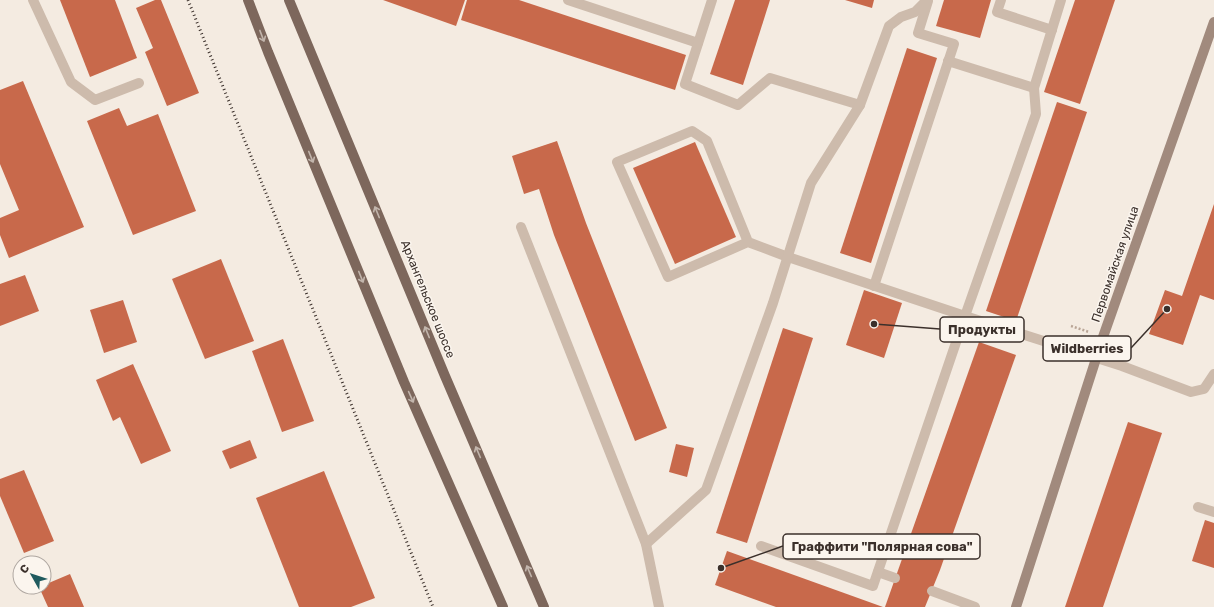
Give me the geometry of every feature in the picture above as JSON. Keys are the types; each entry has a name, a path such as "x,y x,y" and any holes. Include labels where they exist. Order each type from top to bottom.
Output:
{"main road":[{"path":"248,0 404,382 503,607"},
{"name":"Архангельское шоссе","path":"289,0 445,376 544,607"}],"street":[{"name":"Первомайская улица","path":"1016,607 1096,358 1214,22"}],"lane":[{"path":"33,0 71,82 95,100 139,83"},
{"path":"568,0 698,43"},
{"path":"712,0 685,84 738,104 770,78 860,106"},
{"path":"874,286 954,44 918,33 928,0"},
{"path":"646,544 706,490 773,303 811,183 860,106 889,26 901,17 915,12 928,0"},
{"path":"1001,0 997,12 1052,30"},
{"path":"761,546 873,586 1036,114 1034,88 1061,0"},
{"path":"948,61 1034,88"},
{"path":"748,242 707,141 692,131 617,162 668,277 748,242 874,286 1122,366 1192,392 1204,389 1214,374"},
{"path":"521,227 646,544 659,607"},
{"path":"1198,507 1214,512"},
{"path":"878,572 895,578"},
{"path":"932,591 975,607"}],"path":[{"path":"1071,326 1093,333"}],"building":[{"path":"60,0 115,0 137,58 90,77"},
{"path":"155,0 161,0 199,93 167,106 145,52 153,48 136,8"},
{"path":"383,0 465,0 456,26"},
{"path":"467,0 519,0 686,55 675,90 461,20"},
{"path":"735,0 770,0 743,85 710,74"},
{"path":"845,0 874,0 872,8"},
{"path":"944,0 991,0 980,38 936,26"},
{"path":"1075,0 1115,0 1080,104 1044,92"},
{"path":"907,48 937,58 871,263 840,253"},
{"path":"23,81 84,227 9,258 0,235 0,218 19,210 0,164 0,90"},
{"path":"1057,102 1087,112 1016,321 986,311"},
{"path":"119,108 127,126 158,114 196,211 133,235 87,121"},
{"path":"557,141 586,223 667,428 635,441 554,235 539,189 524,194 512,156"},
{"path":"695,142 736,237 675,264 633,168"},
{"path":"1214,204 1214,300 1200,295 1183,345 1149,334 1165,290 1182,296"},
{"path":"221,259 254,341 205,359 172,279"},
{"path":"25,275 39,311 0,326 0,284"},
{"path":"864,290 902,303 884,358 846,345"},
{"path":"123,300 137,342 104,353 90,310"},
{"path":"783,328 813,338 747,543 716,533"},
{"path":"283,339 314,421 282,432 252,351"},
{"path":"979,342 1016,355 940,570 925,607 885,607"},
{"path":"133,364 171,451 141,464 120,417 113,421 96,380"},
{"path":"1128,422 1162,433 1103,607 1065,607"},
{"path":"250,440 257,458 230,469 222,451"},
{"path":"676,444 694,448 687,477 669,472"},
{"path":"24,470 54,541 24,553 0,496 0,479"},
{"path":"324,471 375,598 351,607 299,607 256,498"},
{"path":"1205,520 1214,523 1214,568 1192,561"},
{"path":"727,551 883,607 776,607 715,585"},
{"path":"70,574 84,607 48,607 43,595 52,595 52,582"}],"railway":[{"path":"188,0 433,607"}],"place":[{"name":"Wildberries","path":"1167,309"},
{"name":"Продукты","path":"874,324"},
{"name":"Граффити \"Полярная сова\"","path":"721,568"}]}
